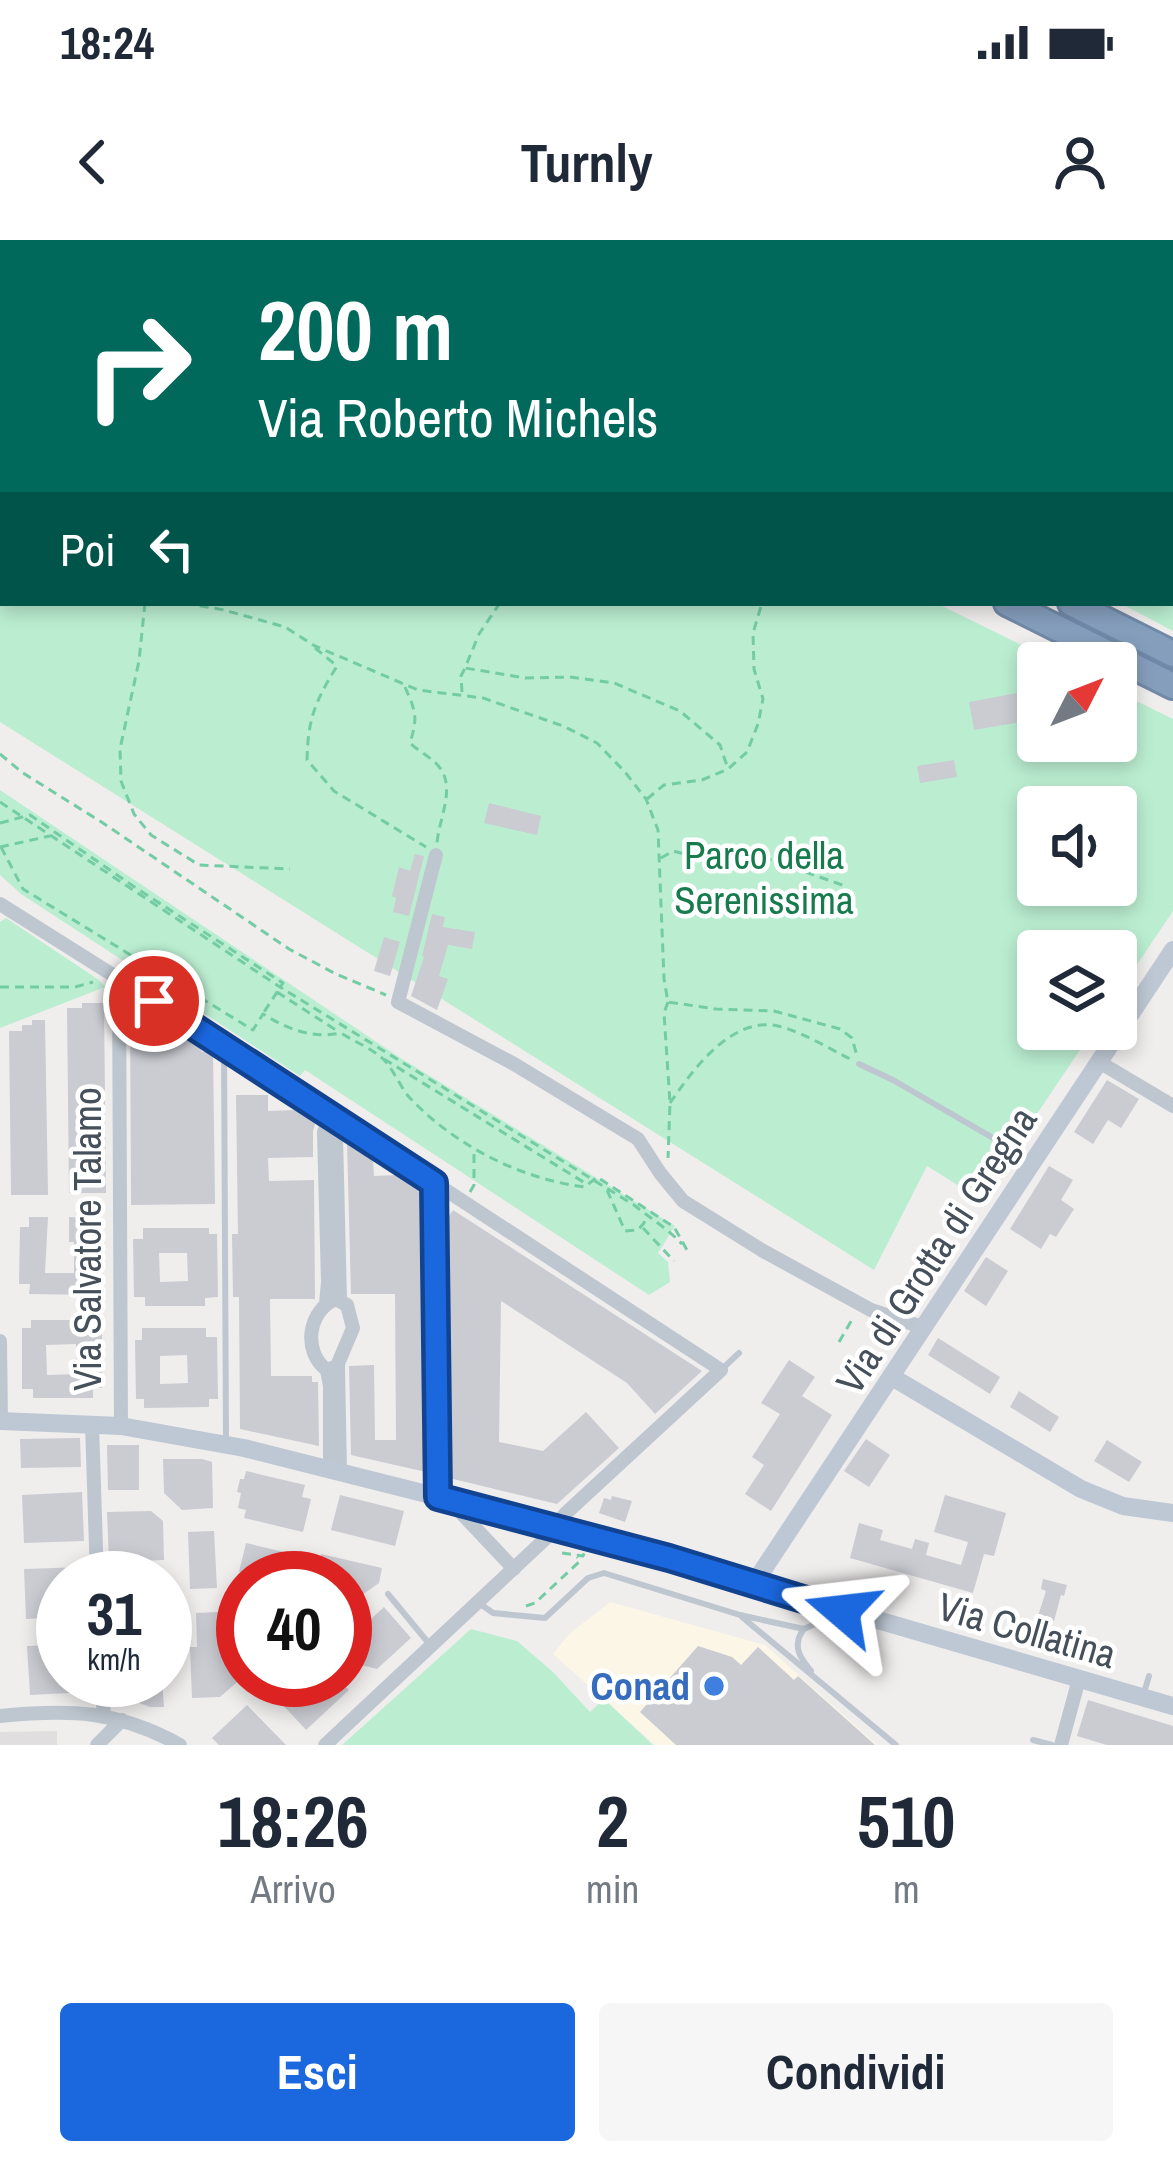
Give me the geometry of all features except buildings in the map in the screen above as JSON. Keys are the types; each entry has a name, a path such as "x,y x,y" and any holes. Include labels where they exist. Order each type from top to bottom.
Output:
{"highway":[{"path":"1013,606 1173,686"},
{"path":"1077,606 1173,654"}],"street":[{"path":"436,855 398,1002 514,1064 638,1139 683,1201 765,1252 871,1310 925,1328"},
{"path":"0,904 721,1370 325,1745"},
{"name":"Via di Grotta di Gregna","path":"753,1585 1173,950"},
{"name":"Via Salvatore Talamo","path":"119,980 121,1426"},
{"path":"1099,1062 1173,1106"},
{"path":"333,1302 328,1282 325,1132 336,1118"},
{"path":"434,1183 443,1498 514,1569"},
{"path":"332,1367 316,1360 311,1341 316,1316 333,1302"},
{"path":"333,1302 350,1309 353,1324 332,1367 335,1472"},
{"path":"0,1341 1,1421"},
{"path":"892,1377 1081,1489 1123,1506 1173,1514"},
{"name":"Via Collatina","path":"1,1421 121,1426 226,1444 558,1527 1173,1706"},
{"path":"92,1424 96,1551"},
{"path":"1056,1745 1079,1678"},
{"path":"103,1707 104,1715"},
{"path":"0,1717 55,1711 104,1715 180,1745"},
{"path":"97,1745 122,1720"}],"lane":[{"path":"224,1045 226,1444"},
{"path":"859,1064 1034,1162"},
{"path":"721,1370 739,1353"},
{"path":"479,1603 493,1613 545,1618 588,1578 604,1573 740,1616 804,1629"},
{"path":"388,1594 432,1647"},
{"path":"822,1683 800,1656 798,1639 804,1629 842,1611"},
{"path":"740,1616 896,1745"},
{"path":"1143,1697 1148,1676"},
{"path":"1033,1740 1056,1745"}],"path":[{"path":"146,606 120,749 121,781 134,814 152,835 199,865 290,869"},
{"path":"202,606 285,627 315,646 403,684 482,698 563,726 597,743 626,772 646,800 658,830 661,858 670,1103 663,1177"},
{"path":"462,694 461,676 478,634 498,606"},
{"path":"646,800 664,784 702,780 728,769 747,752 763,699 754,669 753,632 761,606"},
{"path":"315,646 337,666 314,707 307,760 334,791 436,853 446,806 445,779 439,766 410,743 416,710 403,684"},
{"path":"465,668 525,678 614,683 680,711 704,729 719,745 728,769"},
{"path":"0,754 289,949 398,1002"},
{"path":"0,802 341,1033 588,1185"},
{"path":"0,823 31,815 283,982 253,1030 23,889 0,847 52,836"},
{"path":"160,862 167,844"},
{"path":"661,858 673,851 705,859 763,857 848,887"},
{"path":"0,987 75,987 99,980"},
{"path":"278,989 593,1180 634,1205 687,1250 674,1227 597,1177 593,1180 588,1185 555,1184 474,1149 427,1114 382,1058"},
{"path":"668,1002 716,1010 774,1011 840,1029 852,1038 859,1064"},
{"path":"263,1014 296,1031 327,1036 341,1033"},
{"path":"670,1103 698,1063 756,1023 782,1027 859,1064"},
{"path":"469,1194 474,1185 474,1149"},
{"path":"606,1188 625,1231 642,1227"},
{"path":"642,1227 645,1215"},
{"path":"642,1227 674,1261"},
{"path":"518,1610 535,1603 580,1561 580,1557 562,1553"}],"shaded area":[{"path":"610,1602 765,1645 877,1745 655,1745 553,1654 569,1634"},
{"path":"57,1731 57,1745 0,1745 0,1732"}],"green space":[{"name":"Parco della Serenissima","path":"0,606 942,606 1017,643 1017,762 1137,762 1137,701 1173,719 1173,911 1137,965 1137,930 1017,930 1017,1050 1080,1050 980,1199 927,1166 874,1270 0,722"},
{"path":"1126,606 1173,606 1173,631"},
{"path":"0,790 399,1057 675,1226 658,1253 668,1262 670,1282 649,1295 305,1070 300,1076 21,894 0,875"},
{"path":"6,918 105,987 0,1028 0,922"},
{"path":"471,1629 517,1641 590,1712 604,1699 653,1745 342,1745"}],"place":[{"name":"Conad","path":"714,1686"}],"route":[{"path":"154,1001 434,1183 438,1497 669,1558 842,1611"}]}
